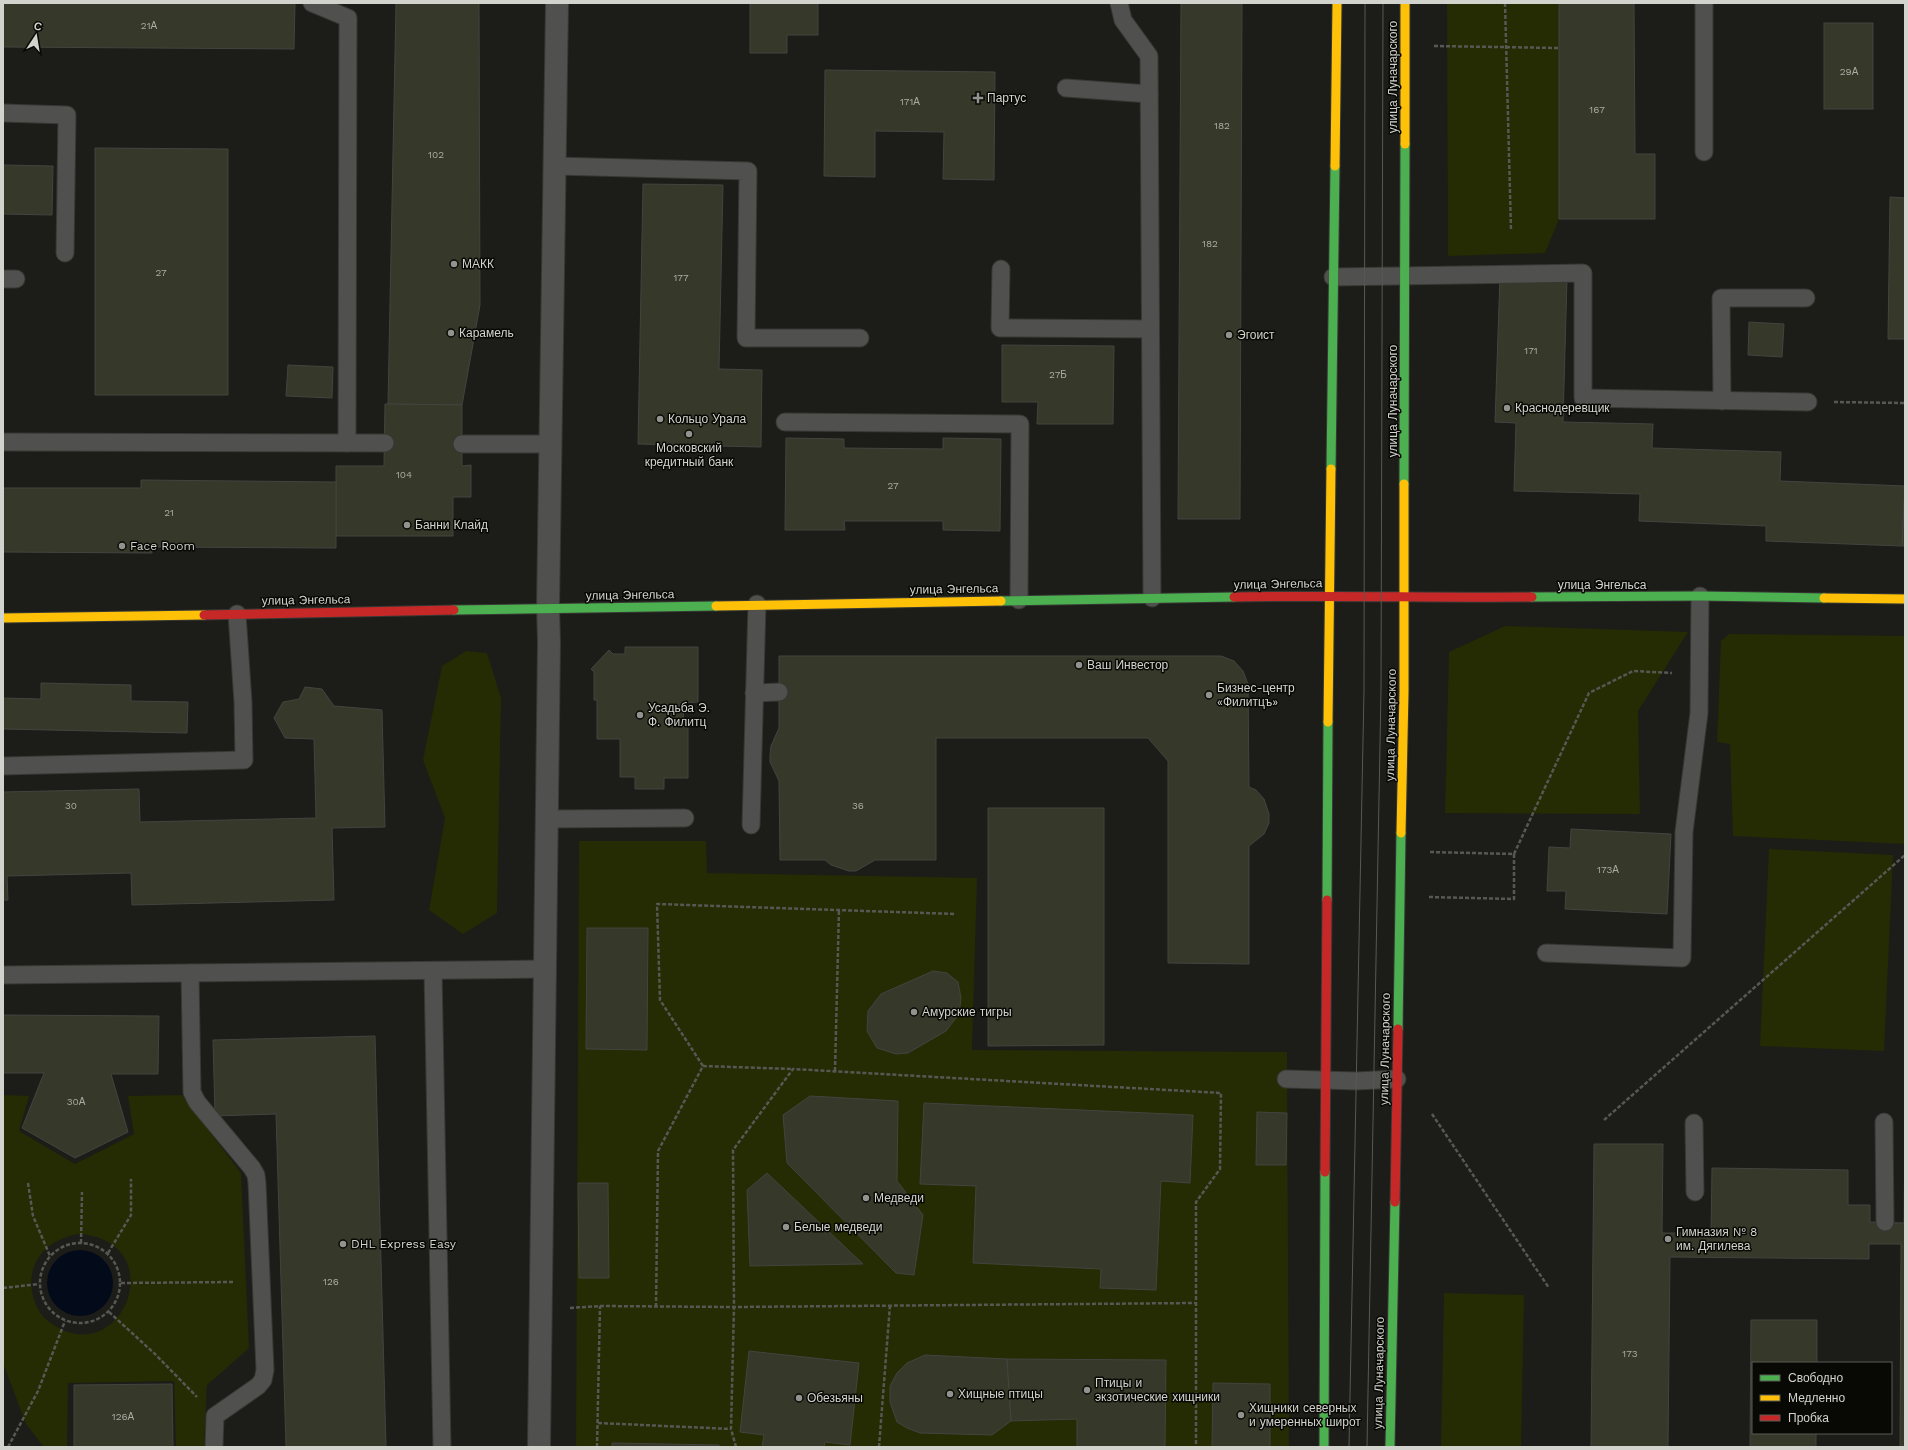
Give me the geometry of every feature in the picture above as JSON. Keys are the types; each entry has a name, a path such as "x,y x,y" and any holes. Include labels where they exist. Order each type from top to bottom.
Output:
{"main road":[{"path":"1324,1447 1330,595 1337,3"},
{"name":"улица Луначарского","path":"1390,1447 1404,597 1406,3"},
{"name":"улица Энгельса","path":"3,618 1330,595 1404,597 1700,596 1905,600"}],"street":[{"path":"539,1447 547,819 548,608 557,3"}],"lane":[{"path":"312,3 348,18 347,444"},
{"path":"1119,3 1123,20 1149,56 1152,598"},
{"path":"1704,3 1704,152"},
{"path":"1066,88 1149,94"},
{"path":"3,113 67,115 59,203 65,253"},
{"path":"555,166 748,171 746,338 860,338"},
{"path":"1001,269 1000,328 1150,329"},
{"path":"1333,277 1583,273 1583,398 1808,402"},
{"path":"1722,401 1721,298 1806,298"},
{"path":"786,422 1020,424 1019,600"},
{"path":"3,442 384,444"},
{"path":"462,444 551,444"},
{"path":"1546,953 1682,958 1684,832 1699,712 1700,596"},
{"path":"751,825 757,604"},
{"path":"3,766 244,760 243,702 237,614"},
{"path":"754,693 779,692"},
{"path":"547,819 685,818"},
{"path":"3,975 545,969"},
{"path":"433,971 442,1447"},
{"path":"190,973 192,1092 197,1102 256,1175 265,1370 263,1380 258,1386 215,1416 214,1447"},
{"path":"1286,1079 1362,1081 1397,1078"},
{"path":"1884,1122 1885,1222"},
{"path":"1694,1123 1695,1192"}],"path":[{"path":"1505,3 1511,230"},
{"path":"1428,46 1559,48"},
{"path":"1808,402 1905,402"},
{"path":"1422,897 1514,899 1514,854 1589,693 1633,671 1699,673"},
{"path":"1423,851 1514,854"},
{"path":"1604,1120 1905,855"},
{"path":"704,1066 660,1000 657,904 956,914"},
{"path":"835,1071 839,909"},
{"path":"704,1066 835,1071 1221,1094 1220,1169 1196,1202 1196,1447"},
{"path":"656,1307 658,1151 704,1066"},
{"path":"736,1447 732,1429 734,1307 733,1150 793,1069"},
{"path":"1432,1114 1549,1288"},
{"path":"108,1253 131,1215 131,1179"},
{"path":"28,1183 33,1216 50,1256"},
{"path":"80,1243 82,1192"},
{"path":"80,1243 94,1245 108,1253 118,1267 121,1283 118,1299 109,1312 96,1321 80,1324 65,1321 52,1312 42,1300 39,1284 42,1269 50,1256 62,1246 80,1243"},
{"path":"121,1283 261,1282"},
{"path":"3,1288 39,1284"},
{"path":"576,1308 600,1306 734,1307 1195,1303"},
{"path":"878,1447 890,1305"},
{"path":"598,1447 600,1306"},
{"path":"109,1312 155,1354 215,1416"},
{"path":"8,1447 38,1391 65,1321"},
{"path":"598,1423 732,1429"}],"green space":[{"path":"1447,3 1559,3 1559,219 1545,253 1448,256"},
{"path":"1505,626 1688,632 1638,711 1640,814 1445,813 1449,652"},
{"path":"1729,634 1905,636 1905,844 1733,836 1730,744 1717,742 1721,641"},
{"path":"466,651 487,653 501,698 497,913 463,934 429,910 445,818 423,760 442,666"},
{"path":"579,841 706,841 707,873 977,878 972,1050 1287,1052 1289,1447 576,1447"},
{"path":"1769,849 1893,855 1884,1051 1760,1046"},
{"path":"3,1095 29,1096 19,1131 75,1164 134,1134 128,1096 182,1095 241,1173 249,1348 207,1385 204,1447 176,1447 174,1381 68,1383 67,1447 44,1447 26,1424 3,1363","holes":["79,1234 108,1242 125,1258 131,1279 127,1301 115,1320 97,1332 74,1334 43,1317 36,1306 31,1287 32,1274 38,1258 43,1252 55,1242"]},
{"path":"1444,1293 1524,1295 1521,1447 1441,1447"}],"water":[{"path":"80,1250 93,1253 103,1260 110,1270 113,1283 110,1296 103,1306 93,1313 80,1316 67,1313 57,1306 50,1296 47,1283 50,1270 57,1260 67,1253"}],"building":[{"path":"3,3 295,3 294,49 3,47"},
{"path":"396,3 479,3 480,305 462,405 388,404"},
{"path":"750,3 818,3 818,35 787,35 787,53 750,53"},
{"path":"1181,3 1242,3 1240,519 1178,519"},
{"path":"1559,3 1634,3 1635,154 1655,154 1655,219 1559,219"},
{"path":"1824,23 1873,23 1873,109 1824,109"},
{"path":"825,70 995,72 994,180 943,179 944,132 875,131 875,177 824,176"},
{"path":"95,148 228,149 228,395 95,395"},
{"path":"3,165 53,166 52,215 3,214"},
{"path":"643,184 723,185 719,369 762,370 761,447 638,444"},
{"path":"1890,197 1905,198 1905,339 1888,339"},
{"path":"1500,276 1567,278 1563,422 1653,424 1652,448 1781,452 1780,481 1905,486 1902,546 1766,541 1766,526 1639,521 1640,494 1514,491 1516,423 1495,422"},
{"path":"1749,322 1784,324 1782,357 1748,355"},
{"path":"1002,345 1114,346 1113,424 1037,424 1038,402 1002,402"},
{"path":"288,365 333,367 332,398 286,396"},
{"path":"385,404 462,405 462,466 471,465 471,497 453,497 453,536 336,536 336,466 384,466"},
{"path":"786,438 844,439 844,448 943,449 943,438 1001,439 1000,531 943,530 943,521 844,521 845,530 785,530"},
{"path":"141,480 336,482 336,548 152,547 152,553 3,552 3,488 141,488"},
{"path":"1905,488 1905,546 1902,546"},
{"name":"Усадьба Э. Ф. Филитц","path":"625,647 698,647 698,702 683,703 684,728 688,727 688,778 664,778 664,789 635,789 635,777 620,777 620,739 597,739 597,700 594,700 594,672 591,669 609,650 613,654 625,654"},
{"path":"779,656 1221,656 1234,661 1243,671 1248,684 1249,787 1256,790 1264,799 1269,814 1269,823 1264,834 1249,846 1249,964 1168,963 1168,761 1148,738 936,738 936,860 875,860 856,871 849,871 831,865 825,860 780,860 779,781 770,762 771,746 779,728"},
{"path":"41,683 131,685 131,701 188,702 187,733 3,729 3,698 41,699"},
{"path":"305,687 322,689 334,706 382,710 385,827 332,828 334,900 132,905 131,873 7,876 8,900 3,900 3,792 139,789 140,822 316,818 314,739 285,738 274,718 283,702 299,699"},
{"path":"988,808 1104,808 1104,1045 988,1046"},
{"path":"1571,829 1671,834 1667,914 1565,909 1566,891 1547,891 1549,847 1570,848"},
{"path":"587,928 648,928 647,1050 586,1049"},
{"name":"Амурские тигры","path":"933,971 947,973 958,982 961,998 959,1014 946,1031 908,1053 896,1054 877,1048 867,1031 868,1011 881,994"},
{"path":"3,1015 159,1016 158,1074 111,1074 128,1132 75,1158 22,1128 44,1073 3,1073"},
{"path":"375,1036 386,1447 286,1447 276,1114 215,1116 213,1040"},
{"name":"Медведи","path":"810,1096 898,1101 897,1181 923,1215 914,1275 896,1273 787,1163 783,1115"},
{"path":"924,1103 1193,1115 1190,1183 1161,1181 1156,1290 1100,1288 1101,1269 973,1263 976,1186 920,1184"},
{"path":"1257,1112 1287,1113 1286,1165 1256,1165"},
{"path":"1905,1133 1905,1447 1900,1447 1901,1244 1869,1244 1869,1259 1670,1257 1668,1447 1591,1447 1594,1144 1663,1144 1662,1233 1711,1233 1712,1168 1848,1170 1848,1205 1870,1205 1870,1222 1904,1223"},
{"name":"Белые медведи","path":"767,1173 863,1264 750,1266 747,1190"},
{"path":"578,1183 608,1183 609,1278 579,1278"},
{"path":"1751,1320 1817,1320 1817,1362 1752,1362 1752,1434 1816,1434 1816,1447 1750,1447"},
{"name":"Обезьяны","path":"749,1351 859,1363 850,1445 825,1442 824,1447 762,1447 764,1435 740,1432"},
{"name":"Хищные птицы","path":"925,1355 1007,1359 1011,1421 992,1435 920,1433 897,1422 890,1402 890,1386 897,1373 907,1363"},
{"name":"Птицы и экзотические хищники","path":"1007,1359 1166,1360 1165,1447 1077,1447 1077,1419 1011,1421"},
{"name":"Хищники северных и умеренных широт","path":"1213,1383 1270,1384 1270,1447 1212,1447"},
{"path":"172,1384 173,1447 74,1447 74,1385"},
{"path":"612,1443 719,1445 719,1447 612,1447"}],"tram line":[{"path":"1349,1447 1364,690 1365,3"},
{"path":"1367,1447 1381,690 1383,3"}],"traffic: fast":[{"path":"1404,484 1405,144"},
{"path":"1331,469 1335,166"},
{"path":"1532,597 1700,596 1824,598"},
{"path":"1001,601 1234,597"},
{"path":"454,610 716,606"},
{"path":"1327,900 1328,722"},
{"path":"1398,1029 1401,833"},
{"path":"1324,1447 1325,1172"},
{"path":"1390,1447 1395,1202"}],"traffic: slow":[{"path":"1335,166 1337,3"},
{"path":"1405,3 1405,144"},
{"path":"1328,722 1331,469"},
{"path":"1401,833 1404,691 1404,484"},
{"path":"1824,598 1905,599"},
{"path":"716,606 1001,601"},
{"path":"3,618 204,615"}],"traffic: jam":[{"path":"1234,597 1532,597"},
{"path":"204,615 454,610"},
{"path":"1325,1172 1327,900"},
{"path":"1395,1202 1398,1029"}],"place":[{"name":"Партус","path":"978,98"},
{"name":"МАКК","path":"454,264"},
{"name":"Карамель","path":"451,333"},
{"name":"Эгоист","path":"1229,335"},
{"name":"Краснодеревщик","path":"1507,408"},
{"name":"Кольцо Урала","path":"660,419"},
{"name":"Московский кредитный банк","path":"689,434"},
{"name":"Банни Клайд","path":"407,525"},
{"name":"Face Room","path":"122,546"},
{"name":"Ваш Инвестор","path":"1079,665"},
{"name":"Бизнес-центр «Филитцъ»","path":"1209,695"},
{"name":"Усадьба Э. Ф. Филитц","path":"640,715"},
{"name":"Амурские тигры","path":"914,1012"},
{"name":"Медведи","path":"866,1198"},
{"name":"Белые медведи","path":"786,1227"},
{"name":"Гимназия № 8 им. Дягилева","path":"1668,1239"},
{"name":"DHL Express Easy","path":"343,1244"},
{"name":"Птицы и экзотические хищники","path":"1087,1390"},
{"name":"Хищные птицы","path":"950,1394"},
{"name":"Обезьяны","path":"799,1398"},
{"name":"Хищники северных и умеренных широт","path":"1241,1415"}]}
